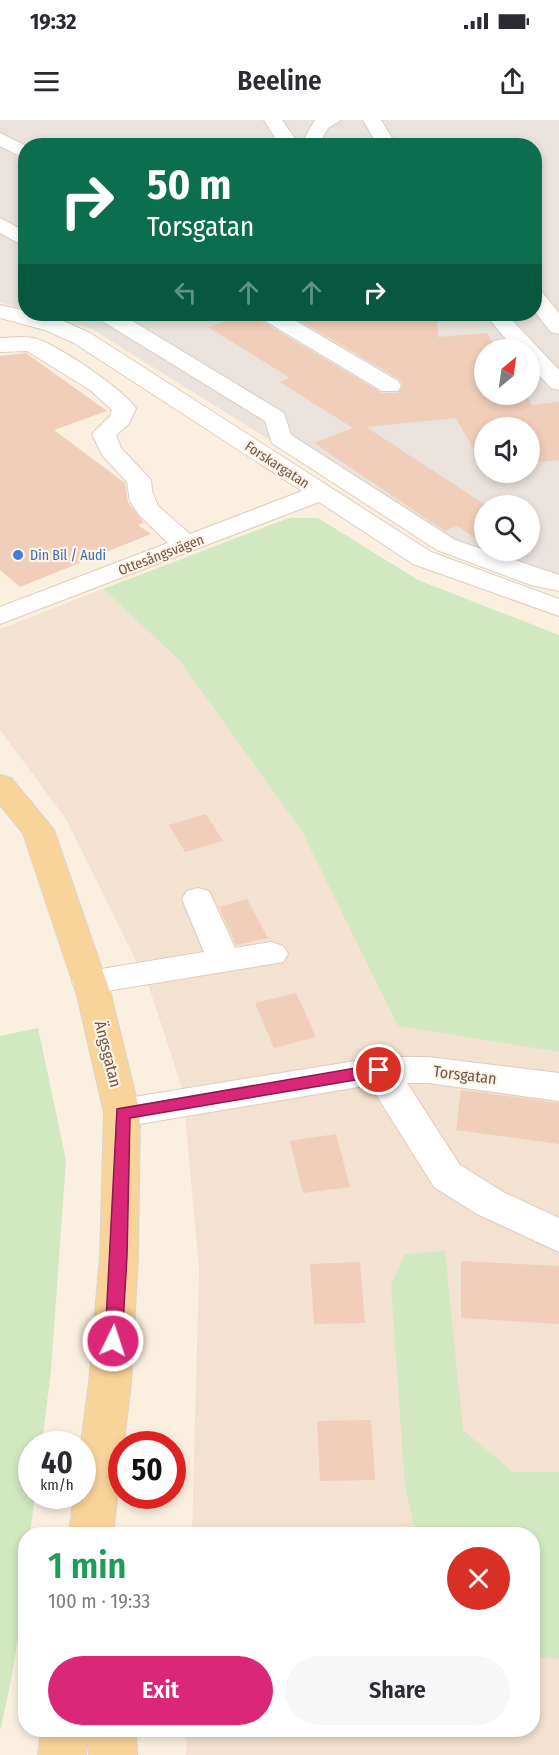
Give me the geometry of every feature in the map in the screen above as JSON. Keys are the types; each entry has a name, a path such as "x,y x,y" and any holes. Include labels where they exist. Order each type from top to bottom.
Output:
{"main road":[{"name":"Ängsgatan","path":"0,785 38,830 89,982 123,1113 119,1256 110,1383 92,1527"},
{"name":"Ängsgatan","path":"110,1383 111,1527"},
{"path":"62,1755 64,1737"},
{"path":"112,1737 113,1755"}],"street":[{"path":"273,120 283,138"},
{"path":"313,138 321,124 332,120"},
{"path":"372,120 383,138"},
{"path":"0,138 18,149"},
{"path":"0,224 18,236"},
{"path":"542,307 559,327"},
{"name":"Forskargatan","path":"0,311 18,316"},
{"name":"Forskargatan","path":"38,321 82,338 422,558 559,608"},
{"path":"118,321 276,418 280,438 446,545 540,579 559,583"},
{"path":"282,321 390,386"},
{"path":"501,321 517,339"},
{"path":"0,345 31,344 98,385 124,408 121,419 104,434 110,450 139,480 138,494 148,512 187,545"},
{"path":"540,363 559,383"},
{"name":"Ottesångsvägen","path":"5,609 187,545 321,493"},
{"path":"198,899 224,962"},
{"path":"89,982 272,954"},
{"path":"379,1070 447,1176 490,1203 559,1236"},
{"name":"Torsgatan","path":"123,1113 379,1070 428,1070 559,1087"}],"shaded area":[{"path":"0,120 559,120 559,590 498,569 483,561 540,561 540,495 474,495 474,556 342,485 92,329 64,321 542,321 542,138 18,138 18,308 0,302"},
{"path":"103,589 179,660 301,830 398,1026 559,1052 559,1755 186,1755 187,1737 540,1737 540,1527 192,1527 199,1269 183,1091 149,987 66,819 0,730 0,629"}],"green space":[{"path":"289,518 318,518 418,580 559,635 559,1052 398,1026 301,830 179,660 103,589"},
{"path":"38,1028 66,1160 51,1370 44,1431 18,1431 18,1509 33,1509 31,1527 18,1527 18,1639 0,1731 0,1036"},
{"path":"445,1251 463,1430 513,1472 559,1472 559,1659 540,1658 540,1527 414,1527 405,1486 391,1286 405,1254"}],"building":[{"path":"226,321 261,321 382,393 398,393 403,385 399,379 300,321 437,321 438,337 487,333 491,339 474,339 474,405 540,405 559,402 559,460 540,462 540,417 474,417 474,450 456,418 366,427 474,497 474,537 457,526 445,531 314,443 353,428 280,382 290,378 208,327"},
{"path":"26,353 107,411 54,430 125,483 128,502 144,523 138,525 151,534 20,587 0,570 0,356"},
{"path":"206,814 223,841 185,852 169,825"},
{"path":"247,899 268,938 236,945 219,907"},
{"path":"296,993 316,1037 274,1048 255,1003"},
{"path":"461,1090 559,1103 559,1144 456,1130"},
{"path":"336,1134 350,1187 303,1193 290,1141"},
{"path":"461,1261 559,1266 559,1324 461,1318"},
{"path":"360,1262 365,1323 314,1324 310,1264"},
{"path":"371,1420 375,1480 320,1481 317,1421"}],"place":[{"name":"Din Bil / Audi","path":"18,555"}],"route":[{"path":"113,1341 119,1256 123,1113 379,1070"}]}
